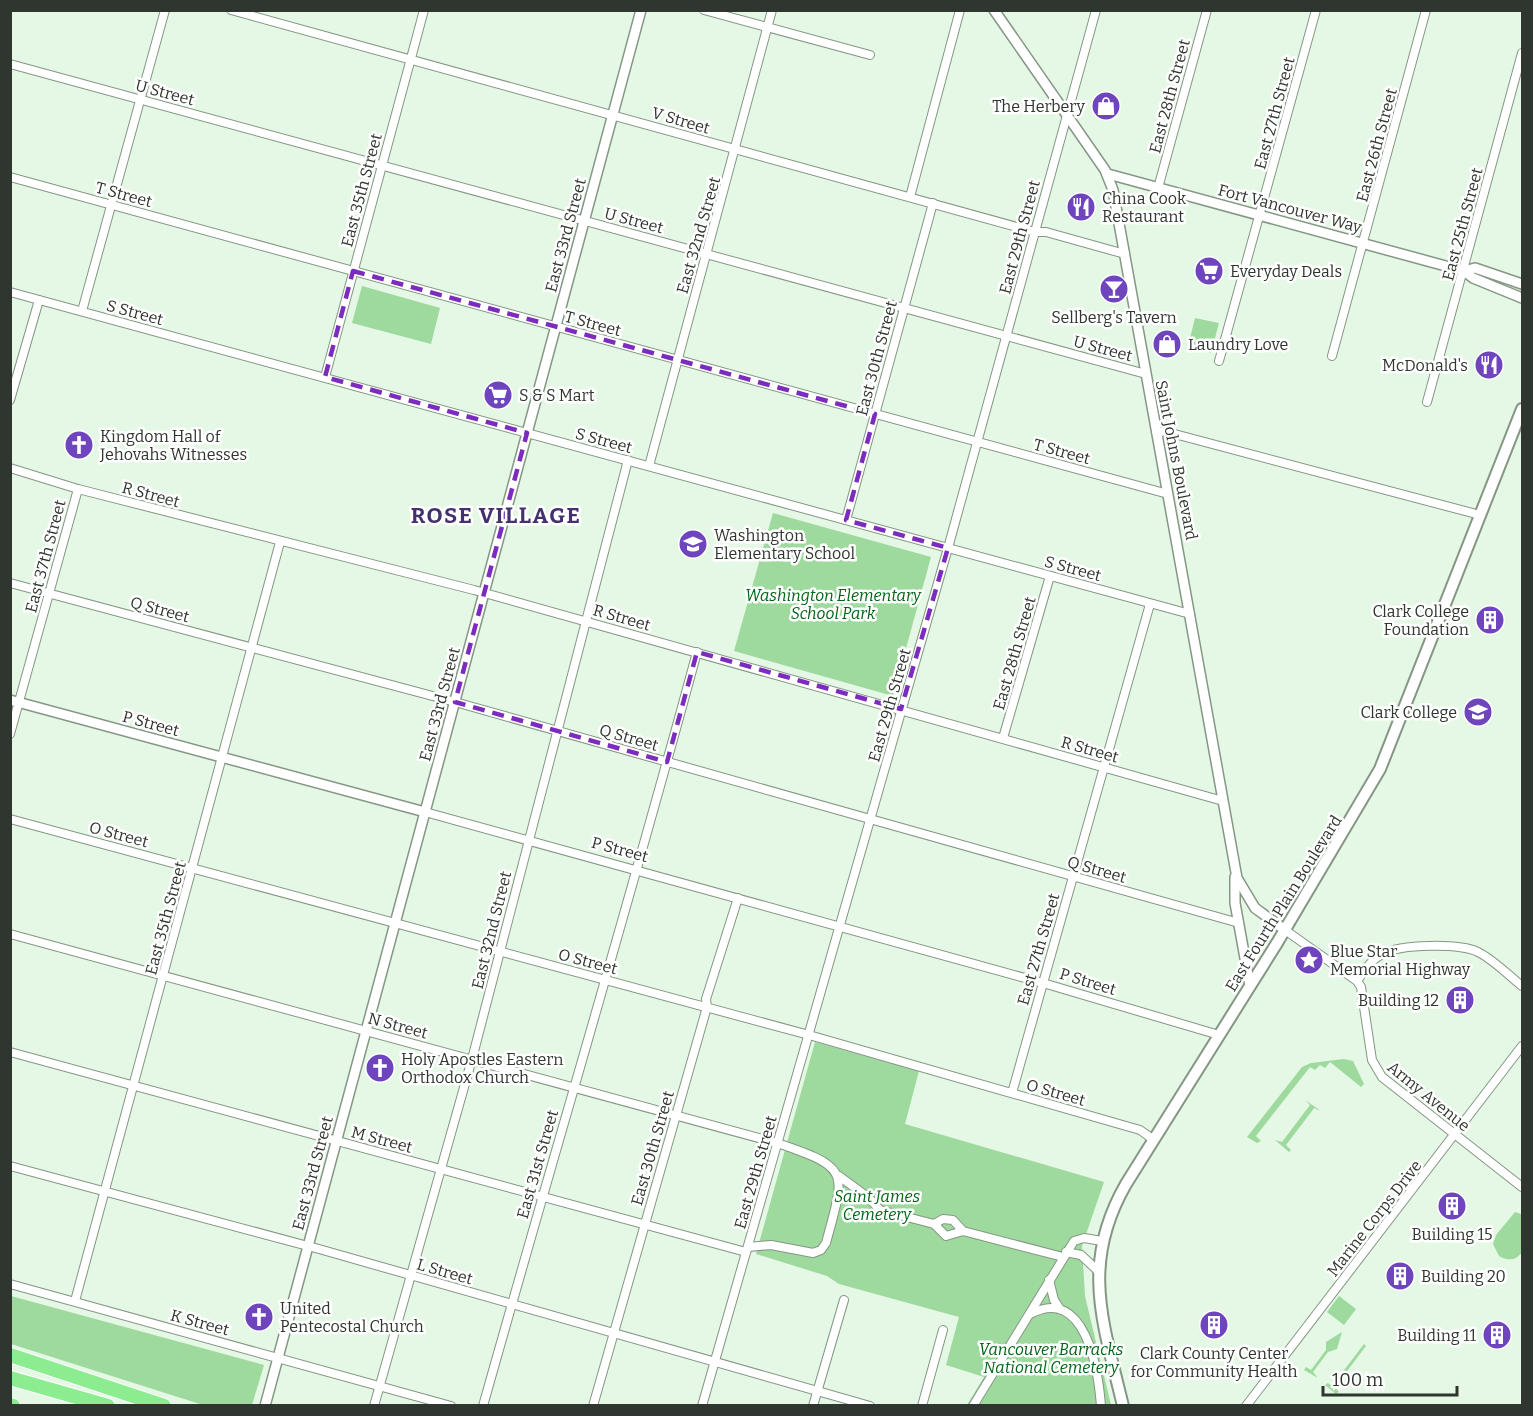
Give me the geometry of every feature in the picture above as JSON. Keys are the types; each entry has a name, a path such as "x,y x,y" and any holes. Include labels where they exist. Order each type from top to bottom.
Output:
{"highway":[{"path":"10,1355 164,1406"},
{"path":"10,1378 108,1406"}],"main road":[{"name":"East Fourth Plain Boulevard","path":"1123,1406 1104,1326 1098,1270 1102,1241 1115,1204 1349,825 1385,760 1522,409"}],"street":[{"path":"82,311 165,10"},
{"name":"V Street","path":"231,10 1035,232 1046,232 1125,254"},
{"name":"East 35th Street","path":"325,377 424,10"},
{"name":"East 33rd Street","path":"265,1405 641,10"},
{"path":"704,10 870,55"},
{"name":"East 32nd Street","path":"649,466 772,10"},
{"path":"910,197 960,10"},
{"name":"Saint Johns Boulevard","path":"994,10 1108,174 1115,198 1235,869 1240,886 1250,902 1264,916 1285,930"},
{"name":"East 29th Street","path":"702,1406 948,548 1096,10"},
{"name":"East 28th Street","path":"1158,188 1207,10"},
{"name":"East 27th Street","path":"1220,361 1316,10"},
{"name":"East 26th Street","path":"1332,356 1426,10"},
{"name":"East 25th Street","path":"1426,402 1464,271 1522,53"},
{"name":"U Street","path":"10,64 1146,374"},
{"name":"Fort Vancouver Way","path":"1108,174 1464,271 1473,278 1522,298"},
{"name":"T Street","path":"10,177 1168,494"},
{"name":"East 30th Street","path":"846,520 933,203"},
{"name":"Fort Vancouver Way","path":"1464,271 1475,268 1522,284"},
{"name":"S Street","path":"10,292 1190,614"},
{"path":"10,400 39,300"},
{"path":"1156,431 1480,515"},
{"name":"East 32nd Street","path":"374,1406 472,1059 628,460"},
{"name":"R Street","path":"10,468 78,489 280,542 348,556 484,593 1223,801"},
{"name":"East 37th Street","path":"10,734 15,701 49,594 78,489"},
{"name":"East 35th Street","path":"75,1301 194,868 280,542"},
{"name":"East 28th Street","path":"1003,738 1050,576"},
{"name":"Q Street","path":"10,583 557,730 1239,923"},
{"name":"East 27th Street","path":"1012,1093 1150,604"},
{"name":"East 31st Street","path":"483,1406 573,1087 639,870 697,652"},
{"name":"P Street","path":"15,701 639,870 1219,1035"},
{"name":"O Street","path":"10,819 809,1035 1140,1130 1154,1140"},
{"path":"1235,869 1235,903 1250,986"},
{"name":"East 30th Street","path":"593,1406 707,1007 706,999 738,898"},
{"path":"1285,930 1357,981 1370,963 1382,954 1397,949 1446,946 1465,947 1479,953 1522,986"},
{"name":"N Street","path":"10,934 777,1143 817,1156 835,1168 839,1176 869,1198 880,1210 934,1224"},
{"name":"Army Avenue","path":"1357,981 1364,995 1372,1060 1377,1072 1522,1187"},
{"name":"Marine Corps Drive","path":"1246,1406 1522,1046"},
{"name":"M Street","path":"10,1052 747,1250 771,1245 813,1253 821,1250 826,1244 840,1192 839,1176"},
{"name":"L Street","path":"10,1166 308,1246 870,1406"},
{"path":"963,1231 958,1235 946,1236 934,1224 943,1219 953,1220 963,1231 1065,1255 1081,1255 1098,1270"},
{"path":"973,1406 1049,1280 1077,1239 1102,1241"},
{"path":"1049,1280 1050,1291 1060,1309"},
{"name":"K Street","path":"10,1284 452,1406"},
{"path":"813,1406 844,1300"},
{"path":"1028,1314 1038,1309 1060,1309 1070,1313 1084,1330 1100,1389 1101,1406"},
{"path":"922,1406 944,1330"}],"highlighted area":[{"path":"353,271 875,414 846,520 948,548 901,709 697,652 667,762 455,702 527,433 325,377"}],"green space":[{"path":"362,286 440,308 431,344 352,323"},
{"path":"1195,318 1219,323 1211,353 1188,346"},
{"name":"Washington Elementary School Park","path":"773,513 931,557 893,696 734,651"},
{"name":"Saint James Cemetery","path":"815,1042 919,1071 905,1124 1104,1182 1082,1246 1085,1296 1111,1405 967,1405 984,1377 946,1365 959,1317 839,1284 827,1276 756,1254"},
{"path":"1344,1059 1353,1061 1364,1084 1361,1087 1330,1062 1325,1068 1320,1065 1315,1070 1310,1067 1256,1136 1261,1141 1257,1143 1247,1137 1302,1067 1311,1063"},
{"path":"1305,1100 1321,1111 1314,1108 1286,1145 1291,1150 1289,1152 1275,1140 1282,1142 1310,1105"},
{"path":"1515,1212 1521,1214 1522,1252 1514,1259 1506,1259 1499,1256 1493,1244 1496,1235"},
{"path":"11,1296 264,1365 252,1405 203,1405 11,1344"},
{"path":"1339,1296 1356,1309 1344,1325 1327,1312"},
{"path":"1342,1332 1337,1349 1328,1352 1313,1372 1318,1378 1304,1370 1306,1367 1311,1370 1326,1350 1326,1342"},
{"path":"1364,1344 1366,1346 1335,1387 1339,1392 1336,1394 1325,1385 1328,1383 1332,1386"}],"place":[{"name":"The Herbery","path":"1106,106"},
{"name":"China Cook Restaurant","path":"1081,207"},
{"name":"Everyday Deals","path":"1209,271"},
{"name":"Sellberg's Tavern","path":"1114,289"},
{"name":"Laundry Love","path":"1167,344"},
{"name":"McDonald's","path":"1489,365"},
{"name":"S & S Mart","path":"498,395"},
{"name":"Kingdom Hall of Jehovahs Witnesses","path":"79,445"},
{"name":"Washington Elementary School","path":"693,544"},
{"name":"Clark College Foundation","path":"1490,620"},
{"name":"Clark College","path":"1478,712"},
{"name":"Blue Star Memorial Highway","path":"1309,960"},
{"name":"Building 12","path":"1460,1000"},
{"name":"Holy Apostles Eastern Orthodox Church","path":"380,1068"},
{"name":"Building 15","path":"1452,1206"},
{"name":"Building 20","path":"1400,1276"},
{"name":"United Pentecostal Church","path":"259,1317"},
{"name":"Clark County Center for Community Health","path":"1214,1325"},
{"name":"Building 11","path":"1497,1335"}],"district":[{"name":"ROSE VILLAGE","path":"496,515"}],"park label":[{"name":"Vancouver Barracks National Cemetery","path":"1051,1358"}]}
